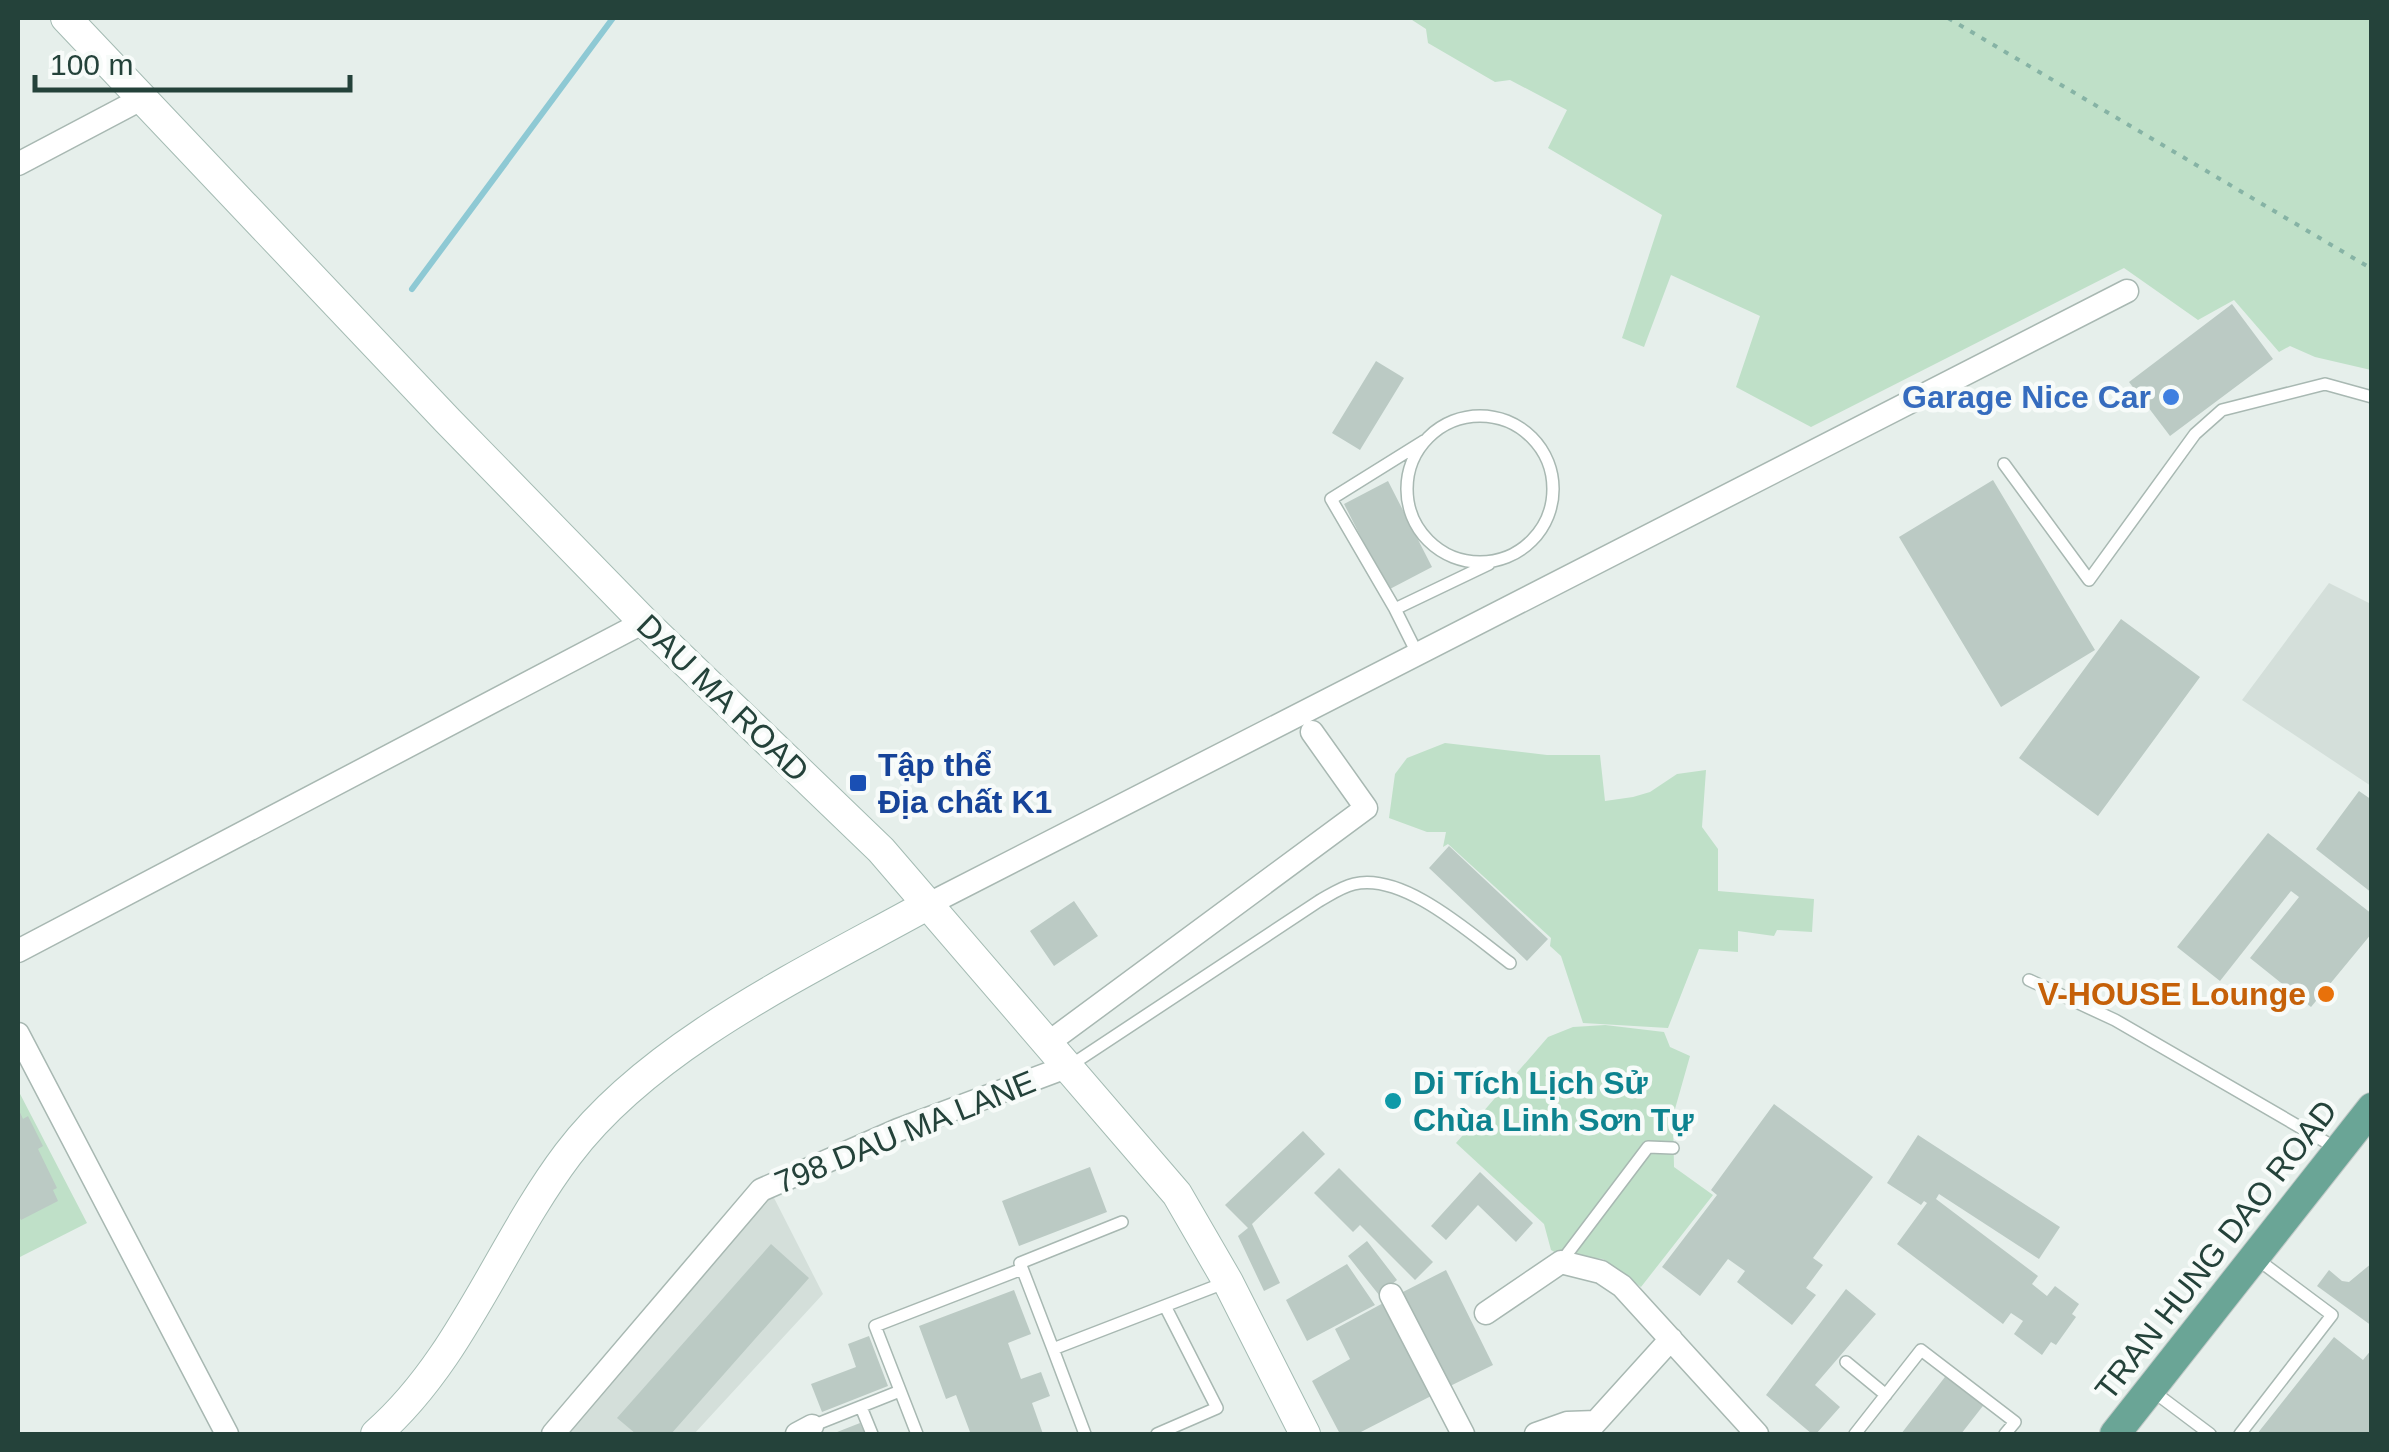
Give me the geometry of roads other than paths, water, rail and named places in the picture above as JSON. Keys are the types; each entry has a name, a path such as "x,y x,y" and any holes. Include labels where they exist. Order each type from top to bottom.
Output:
{"main road":[{"name":"TRAN HUNG DAO ROAD","path":"2114,1434 2372,1108"}],"street":[{"name":"DAU MA ROAD","path":"66,18 644,622 881,850 1177,1194 1228,1282 1305,1434"},
{"path":"18,164 142,98"},
{"path":"376,1434 408,1405 446,1351 571,1150 630,1089 661,1064 770,992 927,906 2128,292"},
{"path":"18,951 644,622"},
{"path":"1048,1043 1366,808 1312,732"},
{"path":"18,1034 228,1434"},
{"name":"798 DAU MA LANE","path":"553,1434 762,1190 898,1130 1069,1066"},
{"path":"1486,1313 1561,1262 1601,1272 1622,1286 1757,1434"},
{"path":"1391,1295 1463,1434"},
{"path":"1536,1434 1567,1424 1590,1428 1671,1339"}],"lane":[{"path":"2004,464 2089,580 2195,434 2222,410 2325,384 2372,398"},
{"path":"1394,609 1524,547 1538,533 1548,516 1552,477 1542,450 1521,428 1484,416 1455,421 1332,500 1418,655"},
{"path":"1430,437 1415,457 1408,482 1414,519 1428,540 1448,555 1473,562 1498,560"},
{"path":"1069,1066 1319,901 1357,883 1422,897 1510,963"},
{"path":"2029,980 2115,1020 2339,1150"},
{"path":"1561,1262 1648,1147 1673,1148"},
{"path":"1086,1434 1020,1262 1122,1222"},
{"path":"2240,1434 2332,1315 2254,1257"},
{"path":"917,1434 875,1326 1022,1269"},
{"path":"1053,1349 1228,1282"},
{"path":"1157,1434 1216,1408 1165,1306"},
{"path":"1855,1434 1922,1350 2016,1422 2005,1434"},
{"path":"1846,1362 1886,1395"},
{"path":"2150,1389 2210,1434"},
{"path":"804,1430 900,1391"},
{"path":"860,1407 872,1434"}],"waterway":[{"path":"412,289 613,18"}],"place":[{"name":"Garage Nice Car","path":"2171,397"},
{"name":"Tập thể Địa chất K1","path":"858,783"},
{"name":"V-HOUSE Lounge","path":"2326,994"},
{"name":"Di Tích Lịch Sử Chùa Linh Sơn Tự","path":"1393,1101"}]}
